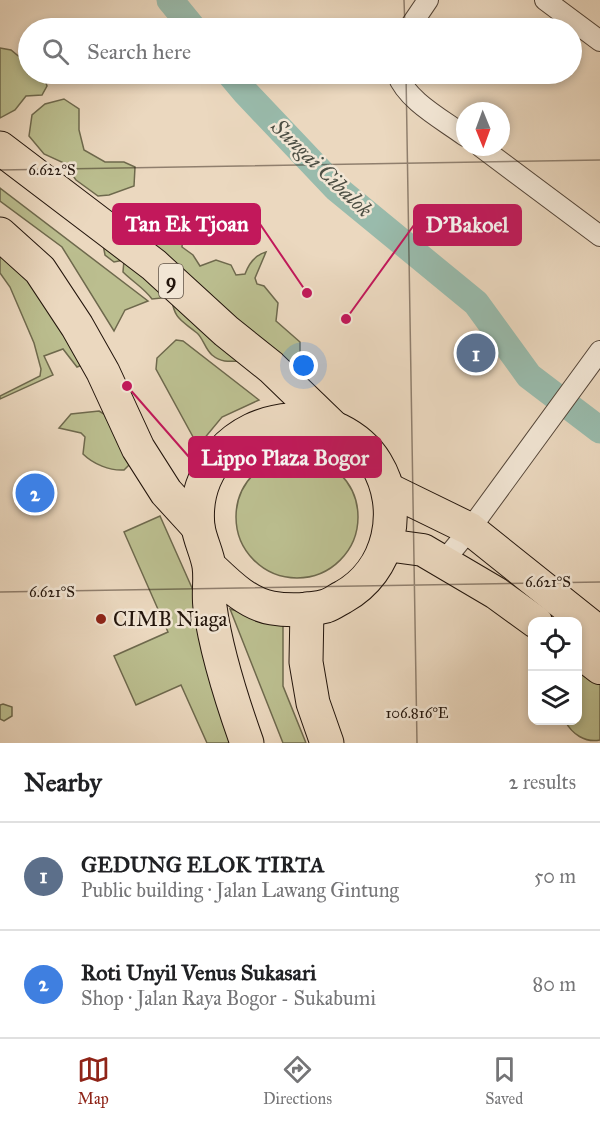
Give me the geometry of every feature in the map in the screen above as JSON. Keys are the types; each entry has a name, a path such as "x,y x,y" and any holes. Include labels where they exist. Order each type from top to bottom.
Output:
{"highway":[{"name":"9","path":"0,148 154,265 226,331 272,367 332,426 356,441 376,463 387,489 391,517 386,545 373,571 353,591 328,605 307,609 271,608 244,597 209,566"},
{"name":"9","path":"0,234 40,270 77,326 103,372 138,448 166,492 198,527"},
{"name":"9","path":"247,743 231,698 210,606 209,566 198,527 199,499 208,471 225,448 248,431 275,421 304,419 332,426"},
{"path":"307,609 306,662 313,704 327,743"}],"main road":[{"path":"387,489 470,529 600,633"},
{"path":"386,545 423,550 496,593 530,617"},
{"path":"582,654 600,668"}],"street":[{"path":"415,18 424,1"},
{"path":"553,2 572,18"},
{"path":"582,26 600,41"},
{"path":"401,84 420,103 456,129"},
{"path":"493,156 600,236"},
{"path":"443,561 470,529 600,351"}],"green space":[{"path":"0,48 11,50 18,56 18,84 46,84 47,86 42,95 26,96 15,110 0,118"},
{"path":"64,99 79,109 79,130 84,150 105,162 124,162 135,167 134,186 109,195 98,196 76,180 64,163 44,154 29,136 32,115 45,104"},
{"path":"0,188 148,301 125,310 114,331 62,247 0,201"},
{"path":"132,210 146,215 147,223 152,220 159,229 174,227 183,234 182,247 193,255 200,266 216,260 231,265 236,275 245,274 253,260 266,252 255,278 257,284 264,286 278,303 276,321 300,342 300,358 288,373 253,362 225,361 216,358 210,353 199,335 179,318 174,310 171,297 152,299 123,272 124,260 114,262 105,255 102,239 118,217"},
{"path":"0,238 95,360 77,367 63,349 44,356 53,375 0,399 0,396 40,376 41,369 34,343 10,287 0,273"},
{"path":"176,340 183,341 259,400 222,417 198,446 156,369 157,358"},
{"path":"99,411 106,418 115,414 130,464 124,470 108,468 92,461 83,454 85,437 81,433 59,428 71,414"},
{"path":"297,456 320,461 340,474 353,494 358,517 353,540 340,560 320,573 297,578 274,573 254,560 241,540 236,517 241,494 254,474 274,461"},
{"path":"160,516 261,743 207,743 181,685 136,705 114,656 168,632 124,532"},
{"path":"230,609 261,618 283,617 283,686 306,743 283,743"},
{"path":"582,661 600,674 600,740 584,739 568,725 582,725"},
{"path":"0,705 12,707 12,716 4,721 0,719"}],"waterway":[{"name":"Sungai Cibalok","path":"170,0 185,18"},
{"name":"Sungai Cibalok","path":"238,84 336,188 476,303 529,376 600,430"}],"place":[{"name":"Tan Ek Tjoan","path":"307,293"},
{"name":"D'Bakoel","path":"346,319"},
{"name":"GEDUNG ELOK TIRTA","path":"476,353"},
{"name":"Lippo Plaza Bogor","path":"127,386"},
{"name":"Roti Unyil Venus Sukasari","path":"35,493"},
{"name":"CIMB Niaga","path":"101,619"}]}
